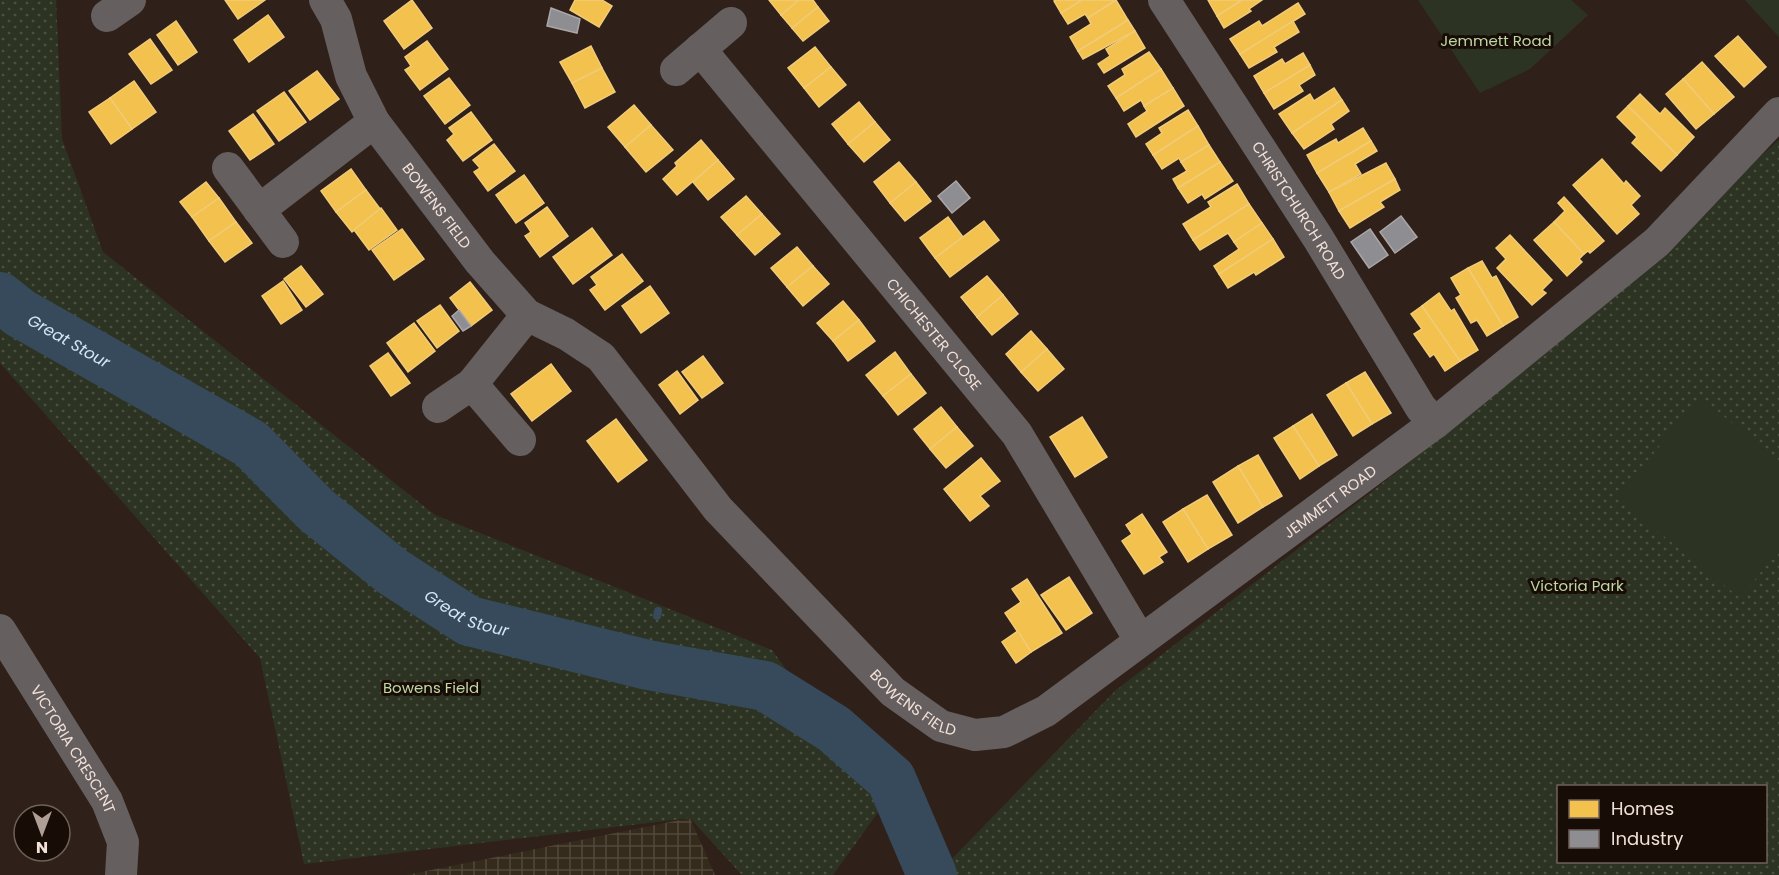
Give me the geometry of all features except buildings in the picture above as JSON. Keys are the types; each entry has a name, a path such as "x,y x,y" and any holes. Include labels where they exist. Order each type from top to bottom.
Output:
{"street":[{"name":"BOWENS FIELD","path":"325,0 336,19 351,76 374,122 480,262 527,315 566,334 601,357 718,509 893,692 941,726 975,735 1004,732 1046,711 1140,640"},
{"name":"CHRISTCHURCH ROAD","path":"1164,0 1318,238 1421,408 1435,423"},
{"path":"676,70 730,23"},
{"name":"CHICHESTER CLOSE","path":"700,49 1017,435 1140,640"},
{"name":"JEMMETT ROAD","path":"1140,640 1435,423 1657,242 1779,113"},
{"path":"259,210 374,122"},
{"path":"228,168 283,242"},
{"path":"438,407 472,384 527,315"},
{"path":"472,384 520,440"},
{"name":"VICTORIA CRESCENT","path":"0,630 107,801 123,842 120,875"}],"shaded area":[{"path":"690,818 715,875 406,875"}],"green space":[{"name":"Bowens Field","path":"0,0 56,0 62,139 103,252 435,515 772,650 884,804 833,875 742,875 690,818 304,864 260,658 0,363"},
{"name":"Jemmett Road","path":"1418,0 1571,0 1588,15 1530,69 1480,93"},
{"path":"1745,0 1779,0 1779,37"},
{"name":"Victoria Park","path":"1779,140 1779,875 944,875 942,869 1115,691 1429,447"},
{"path":"1700,397 1779,461 1779,550 1740,598 1617,498"}],"waterway":[{"name":"Great Stour","path":"0,297 20,313 251,444 316,510 393,572 469,621 648,665 765,686 834,729 891,779 932,875"},
{"path":"657,616 658,611"},
{"path":"648,665 650,652"}]}
